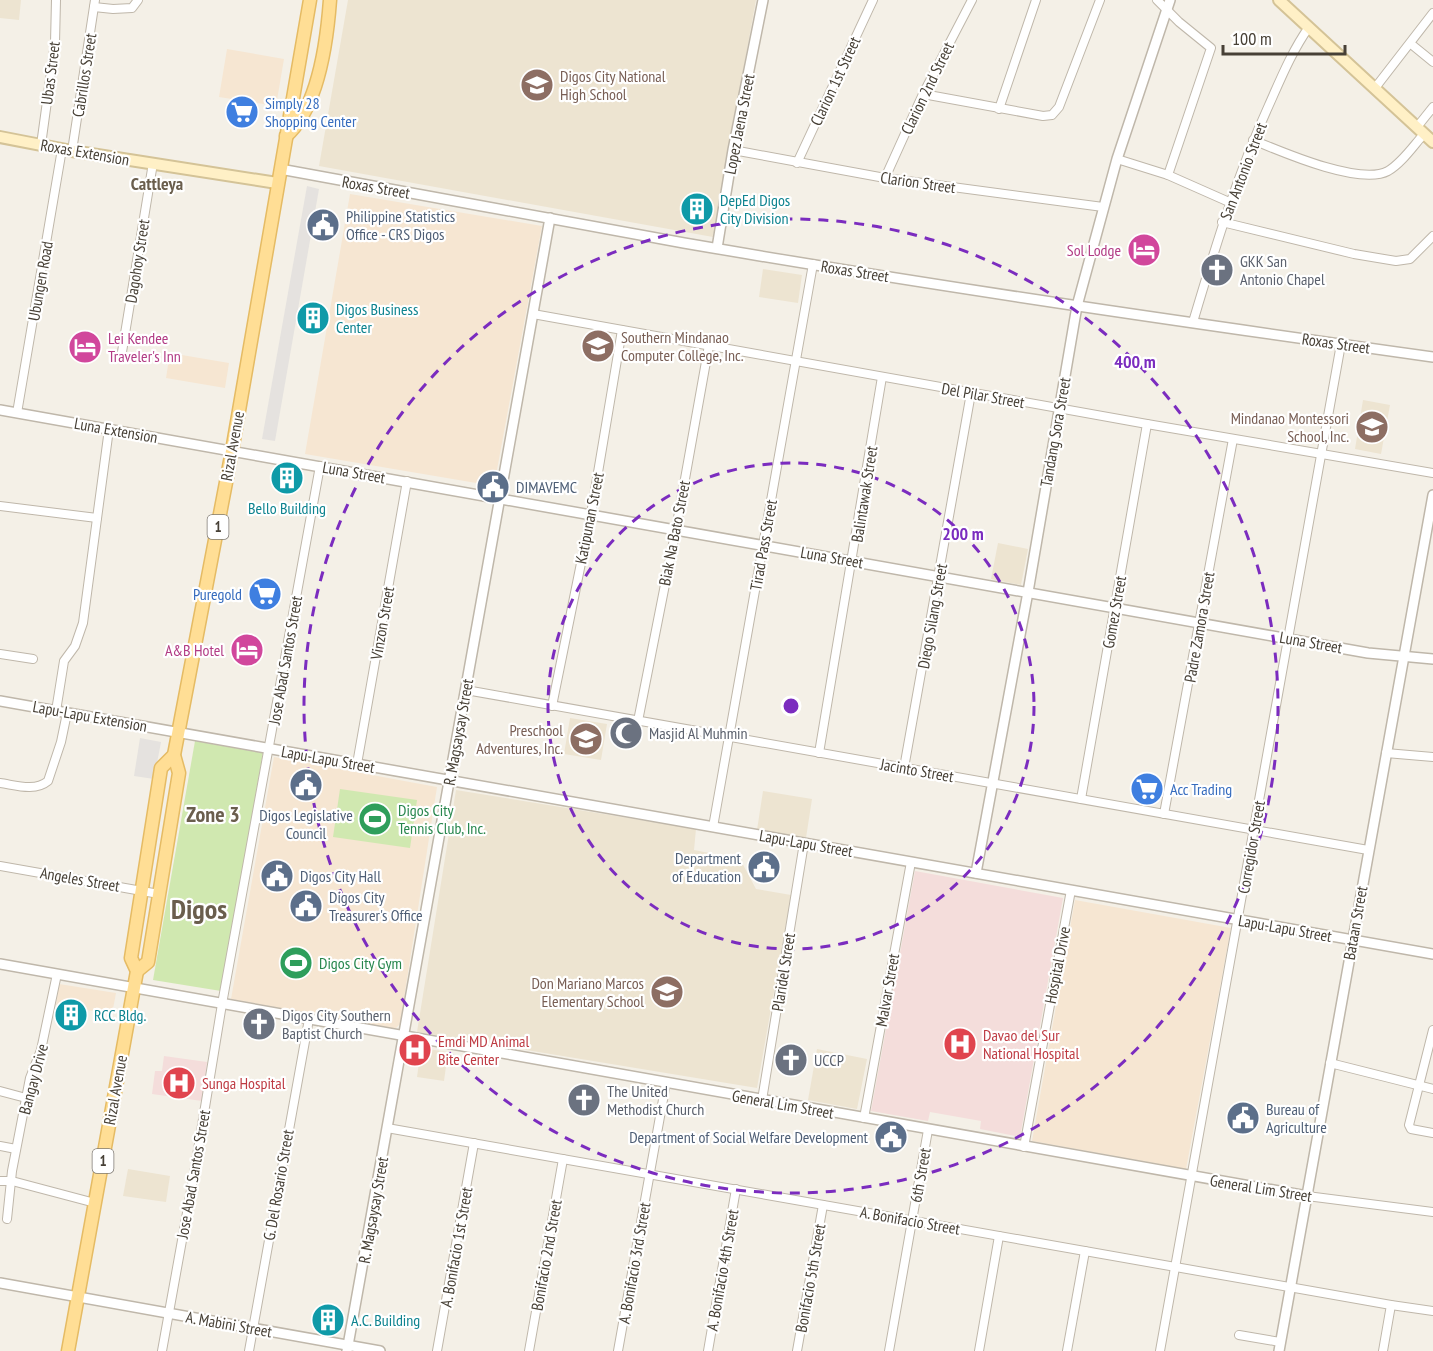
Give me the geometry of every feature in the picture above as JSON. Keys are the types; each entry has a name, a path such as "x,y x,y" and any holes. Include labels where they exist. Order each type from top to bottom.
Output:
{"main road":[{"name":"Rizal Avenue","path":"137,971 148,962 179,772 174,754 232,451 310,0"},
{"name":"Rizal Avenue","path":"286,136 301,119 312,97 330,0"},
{"path":"1279,0 1433,142"},
{"name":"Roxas Extension","path":"0,137 67,150 278,183"},
{"name":"Rizal Avenue","path":"68,1351 137,971 131,958 161,768 174,754"},
{"path":"146,859 164,862"}],"street":[{"name":"Ubas Street","path":"41,145 55,43 56,0"},
{"path":"94,3 125,9 132,8 138,0"},
{"name":"Lopez Jaena Street","path":"717,248 733,150 763,0"},
{"name":"Clarion 1st Street","path":"798,163 873,0"},
{"name":"Clarion 2nd Street","path":"885,178 923,94 972,0"},
{"path":"999,109 1036,0"},
{"path":"923,94 1043,116 1055,113 1100,0"},
{"path":"1157,0 1168,4 1179,22 1211,48 1168,175"},
{"name":"Cabrillos Street","path":"67,150 94,3"},
{"name":"Tandang Sora Street","path":"976,873 1028,592 1077,306 1117,159 1168,4"},
{"path":"1375,88 1433,13"},
{"name":"San Antonio Street","path":"1193,322 1222,222 1253,140 1295,47 1309,27"},
{"path":"1411,44 1433,62"},
{"path":"1253,140 1315,164 1354,173 1380,174 1397,164 1433,107"},
{"name":"Ubungen Road","path":"17,413 67,150"},
{"name":"Clarion Street","path":"733,150 885,178 1103,207"},
{"path":"1117,159 1168,175 1229,202"},
{"name":"Dagohoy Street","path":"121,358 153,163"},
{"name":"Roxas Street","path":"280,169 813,264 1077,306 1433,357"},
{"name":"R. Magsaysay Street","path":"348,1348 550,218"},
{"path":"1222,222 1354,254 1405,262 1410,260 1433,236"},
{"name":"Tirad Pass Street","path":"713,827 813,264"},
{"name":"Del Pilar Street","path":"533,314 1059,409 1433,473"},
{"name":"Katipunan Street","path":"552,706 591,514 622,330"},
{"name":"Corregidor Street","path":"1160,1351 1341,344"},
{"name":"Biak Na Bato Street","path":"638,721 676,530 709,345"},
{"name":"Balintawak Street","path":"819,753 853,561 882,377"},
{"name":"Diego Silang Street","path":"904,768 971,393"},
{"name":"Luna Extension","path":"0,410 232,451"},
{"name":"Gomez Street","path":"1081,799 1147,424"},
{"path":"56,711 64,661 75,646 82,629 109,429"},
{"name":"Padre Zamora Street","path":"1164,814 1233,439"},
{"name":"Luna Street","path":"232,451 1368,653 1433,659"},
{"name":"Jose Abad Santos Street","path":"162,1351 222,1004 320,466"},
{"name":"Vinzon Street","path":"357,764 406,482"},
{"name":"Bataan Street","path":"1279,1346 1433,495"},
{"path":"0,506 97,518"},
{"path":"0,654 33,659"},
{"name":"Jacinto Street","path":"466,690 1368,850"},
{"name":"Lapu-Lapu Extension","path":"0,701 179,732"},
{"path":"0,783 29,787 48,781 62,742 67,712"},
{"name":"Lapu-Lapu Street","path":"179,732 1433,954"},
{"path":"1386,753 1433,757"},
{"name":"Plaridel Street","path":"762,1100 804,843"},
{"name":"Malvar Street","path":"864,1118 911,862"},
{"name":"Angeles Street","path":"0,866 159,894"},
{"name":"Hospital Drive","path":"1024,1147 1071,890"},
{"name":"General Lim Street","path":"0,964 1192,1177 1307,1196 1433,1212"},
{"name":"Bangay Drive","path":"7,1220 16,1149 30,1078 41,1050 57,974"},
{"name":"G. Del Rosario Street","path":"249,1351 309,1019"},
{"path":"1433,1030 1409,1122 1410,1128 1414,1130 1433,1133"},
{"path":"1330,1064 1433,1089"},
{"name":"A. Bonifacio 3rd Street","path":"618,1351 666,1083"},
{"path":"0,1091 26,1098"},
{"name":"A. Bonifacio Street","path":"387,1128 1433,1311"},
{"name":"6th Street","path":"889,1351 928,1130"},
{"name":"A. Bonifacio 1st Street","path":"437,1351 474,1143"},
{"path":"0,1146 16,1149"},
{"name":"Bonifacio 2nd Street","path":"529,1351 563,1159"},
{"path":"0,1181 95,1203"},
{"name":"A. Bonifacio 4th Street","path":"708,1351 736,1189"},
{"name":"Bonifacio 5th Street","path":"797,1351 823,1205"},
{"path":"979,1351 999,1236"},
{"path":"1067,1351 1085,1251"},
{"name":"A. Mabini Street","path":"0,1283 252,1328 348,1348 380,1351"},
{"path":"1383,1351 1391,1305"},
{"path":"1239,1335 1279,1346"}],"shaded area":[{"path":"0,0 21,0 19,20 0,18"},
{"name":"Digos City National High School","path":"348,0 756,0 713,237 319,166"},
{"path":"227,49 284,59 276,106 219,97"},
{"path":"307,186 319,189 275,441 262,439"},
{"path":"350,194 542,226 494,486 305,454"},
{"path":"763,269 802,275 798,303 759,297"},
{"name":"Southern Mindanao Computer College, Inc.","path":"589,332 612,335 608,361 585,357"},
{"path":"170,353 229,363 225,388 166,378"},
{"name":"Mindanao Montessori School, Inc.","path":"1363,400 1390,405 1381,454 1355,449"},
{"path":"998,543 1028,549 1021,585 991,579"},
{"name":"Preschool Adventures, Inc.","path":"570,718 607,724 601,760 564,754"},
{"path":"140,738 161,742 154,779 134,776"},
{"path":"274,757 437,787 400,1024 395,1029 231,999"},
{"path":"456,790 696,829 694,850 740,859 756,889 791,895 757,1088 417,1032"},
{"path":"763,791 812,799 806,838 757,830"},
{"name":"Davao del Sur National Hospital","path":"915,871 1063,898 1020,1137 980,1129 981,1121 930,1112 928,1121 871,1111"},
{"path":"1075,900 1231,928 1186,1169 1032,1141"},
{"path":"59,984 116,993 112,1014 56,1005"},
{"path":"421,1048 448,1052 444,1081 417,1077"},
{"path":"817,1049 867,1059 857,1109 808,1100"},
{"name":"Sunga Hospital","path":"164,1056 207,1062 202,1101 152,1094 155,1071 162,1071"},
{"path":"128,1169 170,1176 166,1202 123,1196"}],"green space":[{"path":"195,741 263,753 221,991 153,980"},
{"name":"Digos City Tennis Club, Inc.","path":"340,789 417,800 410,848 333,837"}],"place":[{"name":"Digos City National High School","path":"537,85"},
{"name":"Simply 28 Shopping Center","path":"242,112"},
{"name":"DepEd Digos City Division","path":"697,209"},
{"name":"Philippine Statistics Office - CRS Digos","path":"323,225"},
{"name":"Sol Lodge","path":"1144,250"},
{"name":"GKK San Antonio Chapel","path":"1217,270"},
{"name":"Digos Business Center","path":"313,318"},
{"name":"Southern Mindanao Computer College, Inc.","path":"598,346"},
{"name":"Lei Kendee Traveler's Inn","path":"85,347"},
{"name":"Mindanao Montessori School, Inc.","path":"1372,427"},
{"name":"Bello Building","path":"287,478"},
{"name":"DIMAVEMC","path":"493,487"},
{"name":"Puregold","path":"265,594"},
{"name":"A&B Hotel","path":"247,650"},
{"name":"Masjid Al Muhmin","path":"626,733"},
{"name":"Preschool Adventures, Inc.","path":"586,739"},
{"name":"Digos Legislative Council","path":"306,785"},
{"name":"Acc Trading","path":"1147,789"},
{"name":"Digos City Tennis Club, Inc.","path":"375,819"},
{"name":"Department of Education","path":"764,867"},
{"name":"Digos City Hall","path":"277,876"},
{"name":"Digos City Treasurer's Office","path":"306,906"},
{"name":"Digos City Gym","path":"296,963"},
{"name":"Don Mariano Marcos Elementary School","path":"667,992"},
{"name":"RCC Bldg.","path":"71,1015"},
{"name":"Digos City Southern Baptist Church","path":"259,1024"},
{"name":"Davao del Sur National Hospital","path":"960,1044"},
{"name":"Emdi MD Animal Bite Center","path":"415,1050"},
{"name":"UCCP","path":"791,1060"},
{"name":"Sunga Hospital","path":"179,1083"},
{"name":"The United Methodist Church","path":"584,1100"},
{"name":"Bureau of Agriculture","path":"1243,1118"},
{"name":"Department of Social Welfare Development","path":"891,1137"},
{"name":"A.C. Building","path":"328,1320"}],"district":[{"name":"Cattleya","path":"157,184"},
{"name":"Zone 3","path":"213,814"},
{"name":"Digos","path":"199,909"}]}
